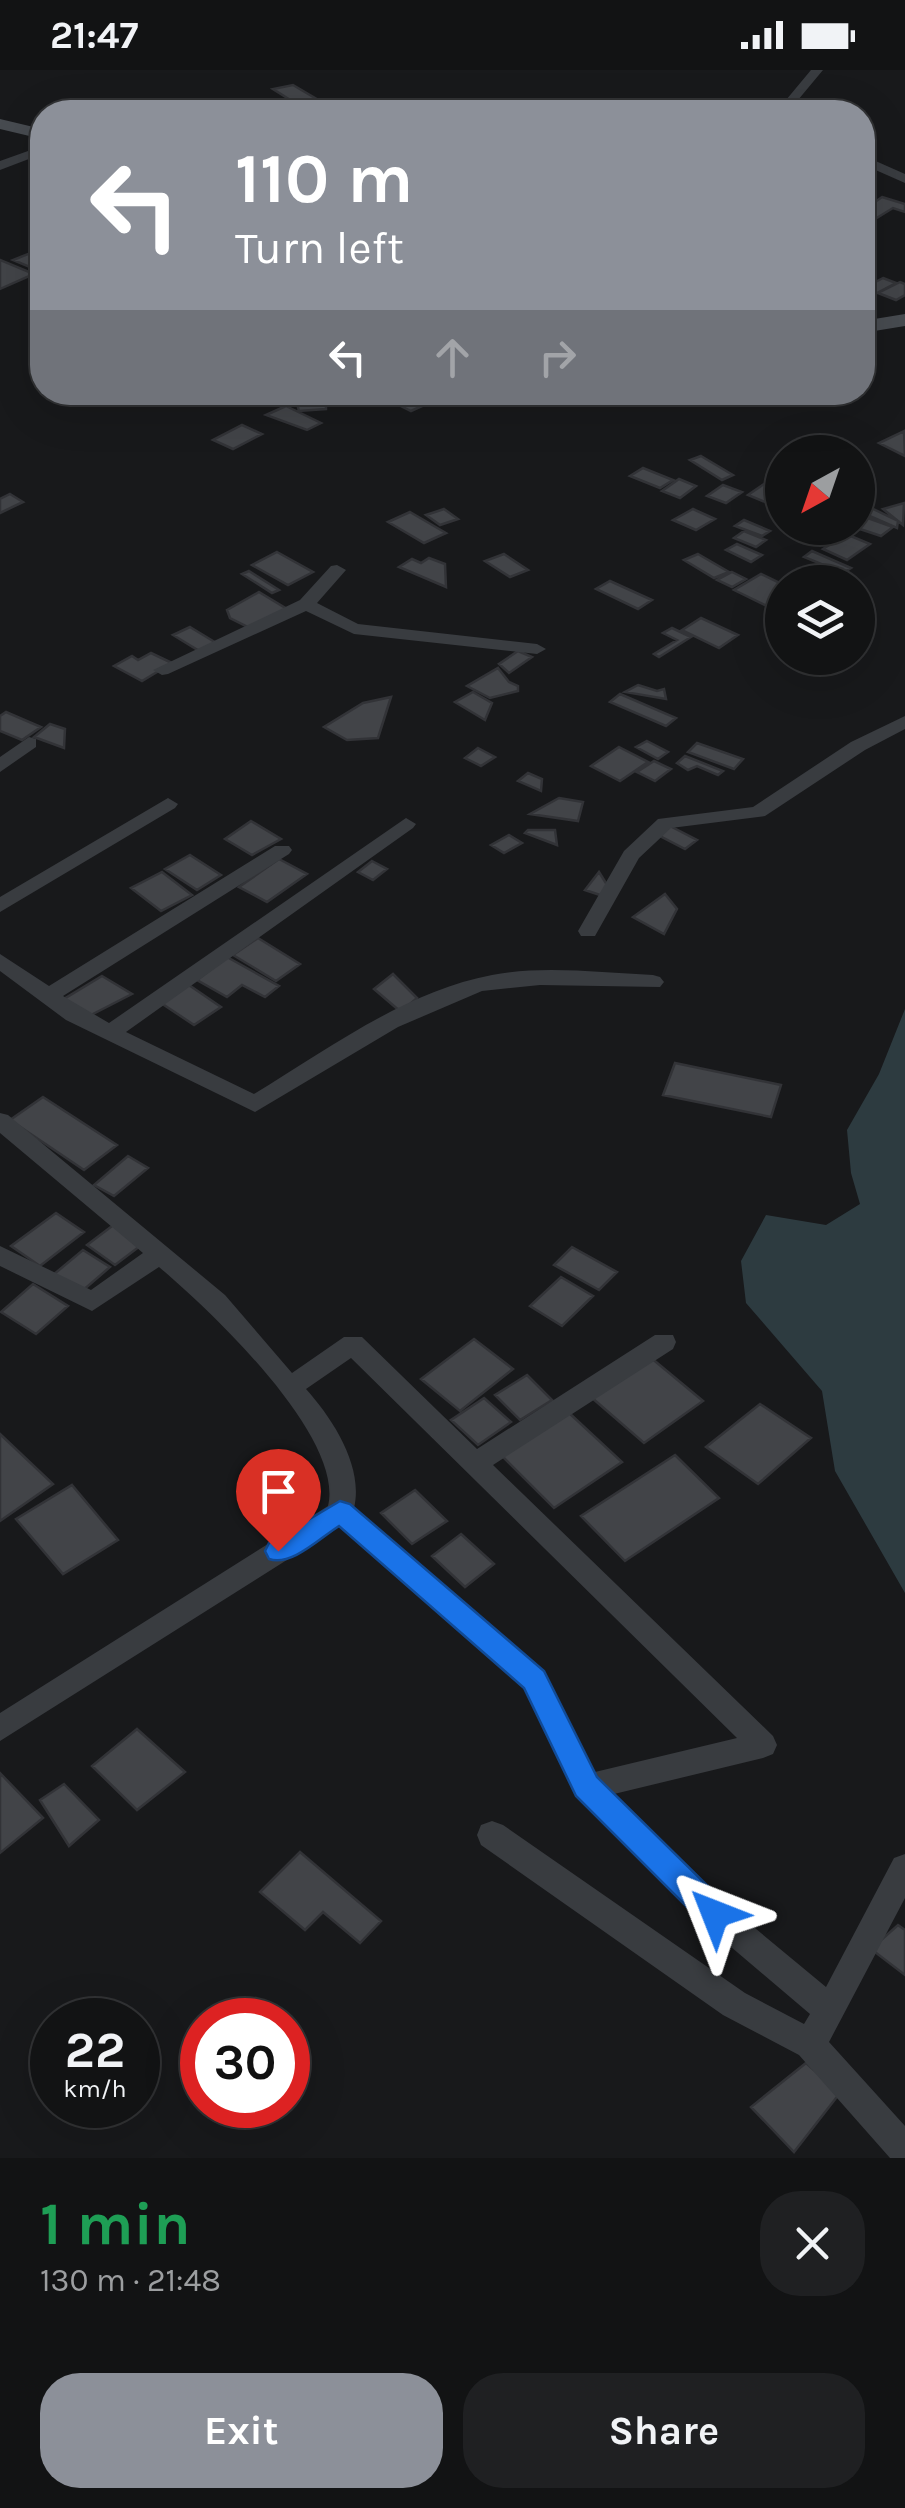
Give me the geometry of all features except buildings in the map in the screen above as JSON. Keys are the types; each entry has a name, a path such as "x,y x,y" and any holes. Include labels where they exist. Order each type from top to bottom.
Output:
{"main road":[{"path":"0,124 30,131"},
{"path":"875,325 905,320"}],"street":[{"path":"792,100 817,70"},
{"path":"0,166 30,155"},
{"path":"875,165 905,179"},
{"path":"162,670 306,604 337,570"},
{"path":"306,604 354,629 536,649"},
{"path":"588,931 631,855 665,823 758,812 858,746 905,722"},
{"path":"0,766 28,743"},
{"path":"0,906 168,804"},
{"path":"111,1032 406,824"},
{"path":"48,996 282,850"},
{"path":"0,961 74,1015 255,1104 382,1027 480,984 548,979 652,982"},
{"path":"0,1121 216,1301 319,1421 346,1487 340,1512 0,1728"},
{"path":"5,1263 92,1302 159,1254"},
{"path":"475,1463 664,1342"},
{"path":"290,1387 353,1344 763,1745 587,1786"},
{"path":"340,1512 534,1680 587,1786 715,1914 830,2011"},
{"path":"492,1836 734,2004 810,2044 905,2150"},
{"path":"810,2044 905,1868"}],"shaded area":[{"path":"905,1009 905,1593 835,1471 822,1391 746,1303 741,1261 766,1215 826,1225 860,1204 851,1173 847,1130 879,1074"}],"route":[{"path":"278,1551 340,1512 534,1680 587,1786 715,1914"}]}
